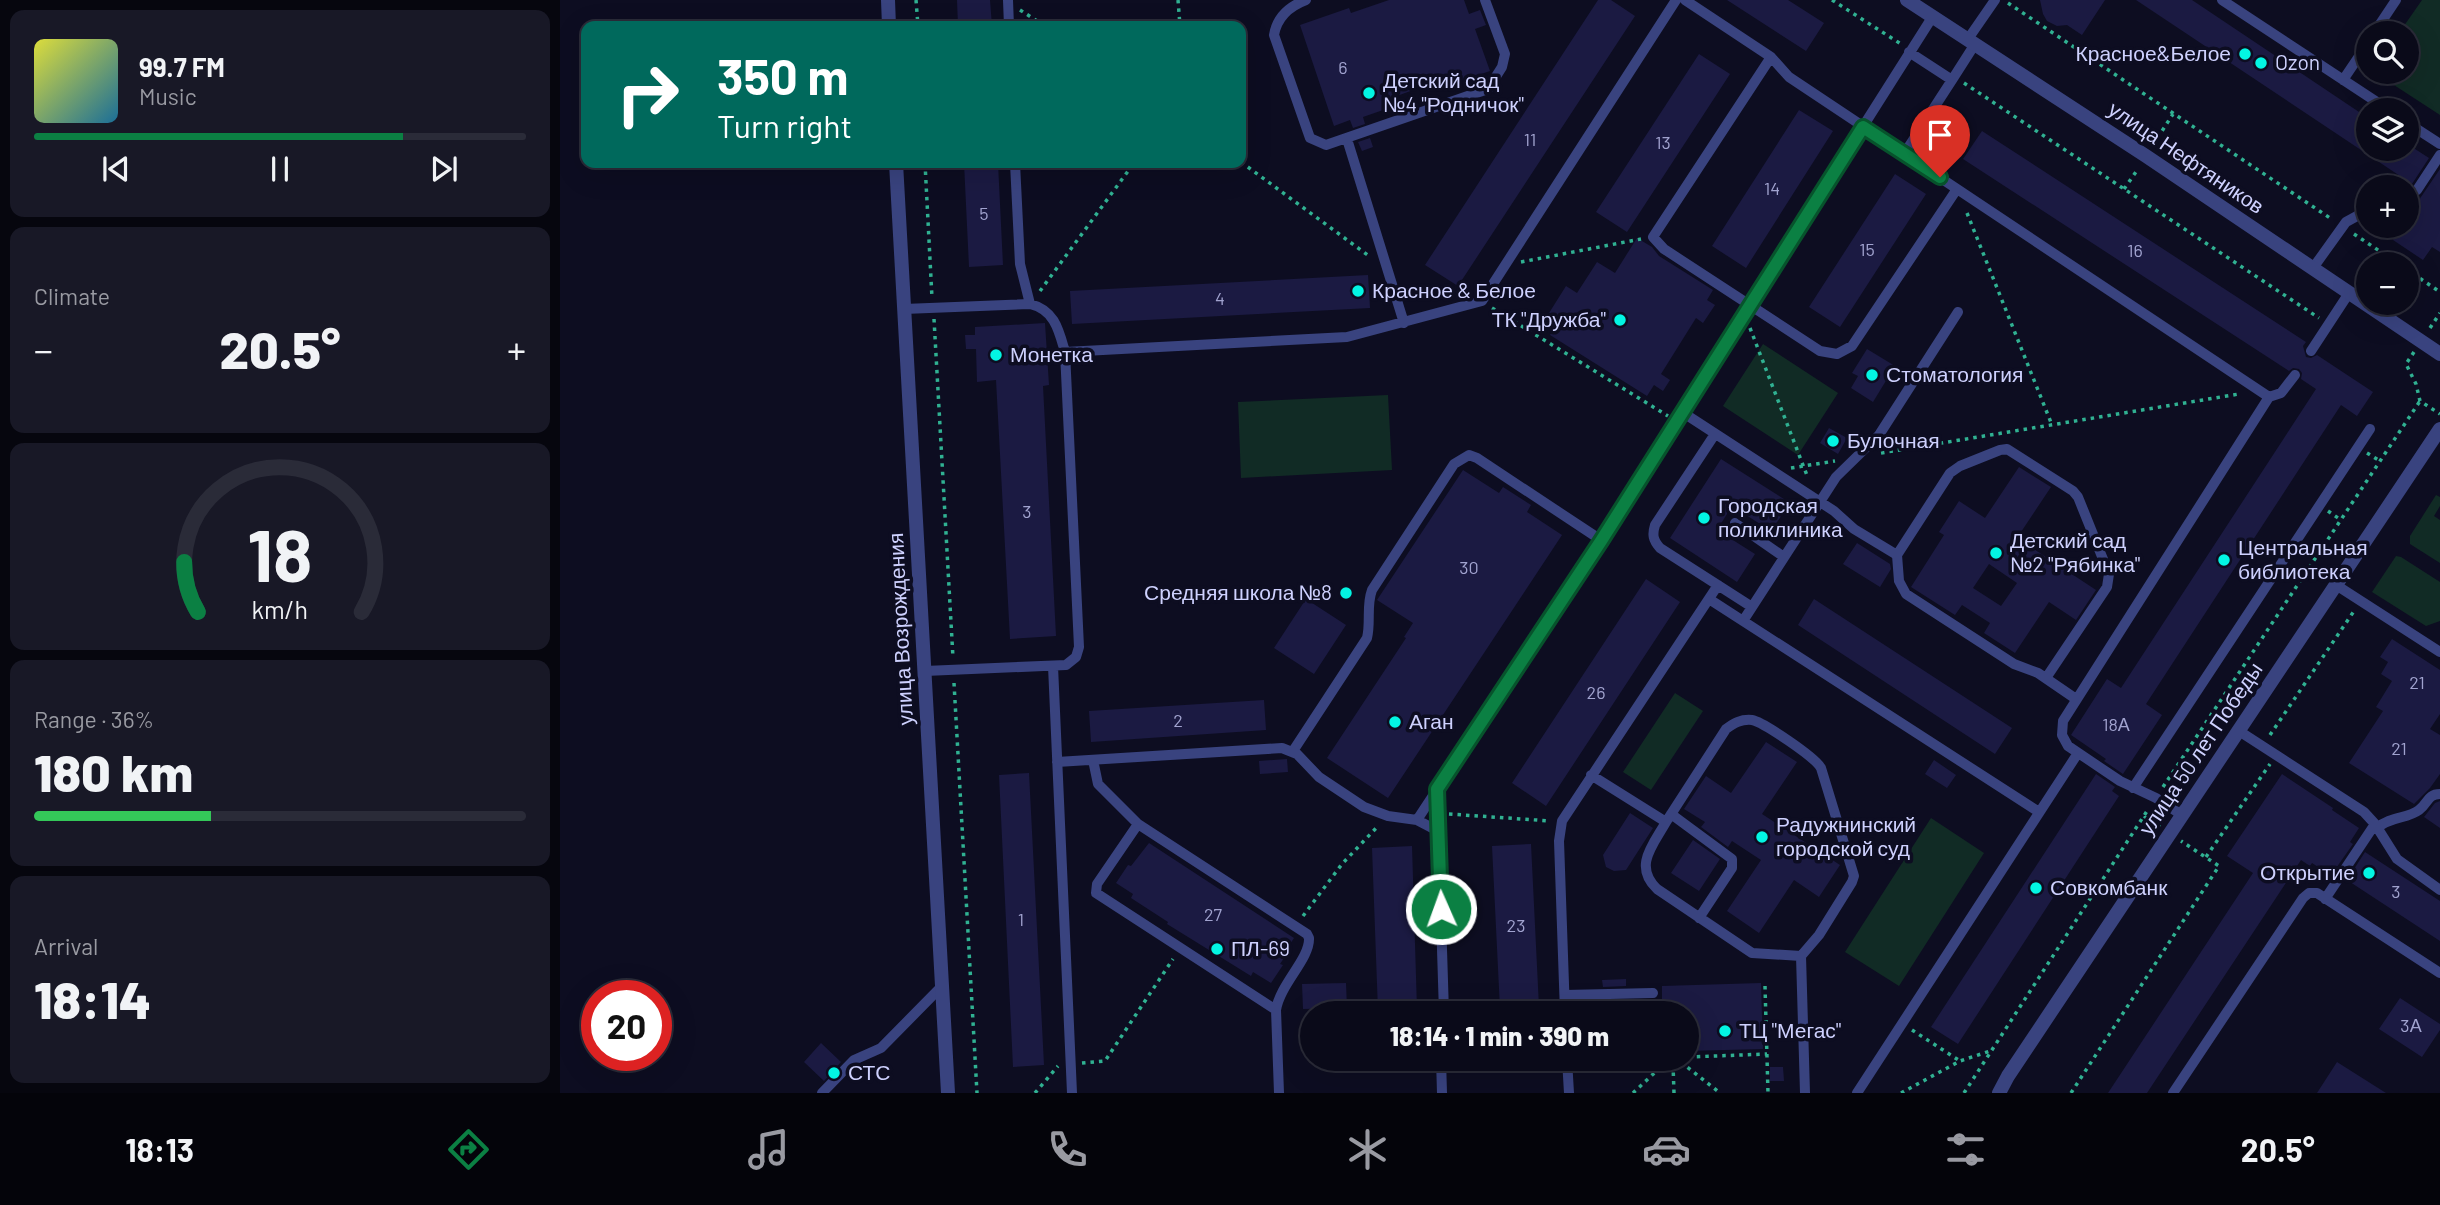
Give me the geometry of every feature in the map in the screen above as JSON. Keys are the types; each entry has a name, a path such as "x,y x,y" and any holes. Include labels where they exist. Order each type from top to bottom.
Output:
{"street":[{"path":"888,0 889,21"},
{"name":"улица Нефтяников","path":"1907,0 2440,354"},
{"name":"улица Возрождения","path":"896,168 948,1093"},
{"name":"улица 50 лет Победы","path":"1999,1093 2440,429"}],"lane":[{"path":"1306,0 1289,8 1276,26 1275,40 1310,138 1326,145 1488,89 1504,63 1505,54 1485,0"},
{"path":"1065,352 1347,337 1482,301 1676,0"},
{"path":"1685,0 1770,57 1789,77 2269,397"},
{"path":"1904,154 1953,78 1995,0"},
{"path":"2222,0 2371,98"},
{"path":"2382,21 2396,0"},
{"path":"1008,1 1009,21"},
{"path":"1417,820 1601,541 1933,16"},
{"path":"1910,51 1953,78"},
{"path":"1770,57 1653,237 1664,249 1746,309 1820,351 1830,354 1846,351 1852,346 1957,189"},
{"path":"2343,80 2356,61"},
{"path":"2419,130 2440,144"},
{"path":"1347,139 1404,323"},
{"path":"2419,187 2440,155"},
{"path":"1015,168 1020,264 1030,304"},
{"path":"2313,268 2342,226 2356,214"},
{"path":"2311,351 2349,293"},
{"path":"904,309 1030,304 1041,307 1051,315 1065,352 1079,647 1076,657 1066,665 925,671"},
{"path":"1743,621 1818,500 1841,471 1879,435 1958,312"},
{"path":"2182,815 2156,798 2133,788 2068,746 2062,735 2063,721 2269,397 2281,393 2295,375"},
{"path":"1679,417 1715,434 1818,500 1854,529 1897,555"},
{"path":"2133,788 2370,429"},
{"path":"1715,434 1655,525 1654,542 1752,607"},
{"path":"2046,678 2109,580 2078,497 2073,491 2014,452 2000,450 1955,469 1897,555 1899,581 1906,594 2014,664 2046,678 2076,699"},
{"path":"1293,751 1367,638 1370,626 1368,600 1371,590 1460,458 1469,455 1477,458 1601,541"},
{"path":"1735,523 1784,556"},
{"path":"1564,1001 1559,841 1562,821 1718,585"},
{"path":"2336,585 2440,652"},
{"path":"1709,599 2039,812"},
{"path":"1053,666 1072,1093"},
{"path":"1801,956 1752,953 1657,889 1645,872 1648,853 1669,818 1726,729 1736,722 1756,720 1816,760 1821,768 1854,876 1819,935 1801,956 1805,1093"},
{"path":"2239,732 2364,812 2398,859 2440,890"},
{"path":"1057,762 1282,748 1293,751 1319,777 1364,807 1388,816 1417,820 1438,831"},
{"path":"1857,1093 2078,753"},
{"path":"1093,760 1098,784 1138,824 1307,934 1310,942 1280,991 1276,1010 1279,1093"},
{"path":"1591,775 1669,818 1732,859 1732,868 1699,918"},
{"path":"1437,789 1444,1001"},
{"path":"2325,899 2376,826 2386,820 2417,812 2430,796 2440,794"},
{"path":"1138,824 1097,884 1096,893 1276,1010"},
{"path":"2173,1093 2303,898 2309,893 2317,893 2440,973"},
{"path":"822,1093 854,1060 881,1048 943,985"},
{"path":"1564,995 1653,993"},
{"path":"1441,1071 1441,1093"},
{"path":"1568,1071 1569,1093"}],"path":[{"path":"916,0 918,21"},
{"path":"1178,0 1180,21"},
{"path":"1832,0 1910,51"},
{"path":"2006,0 2009,6 2381,252"},
{"path":"1008,1 1038,21"},
{"path":"1953,78 2328,324"},
{"path":"1246,166 1387,270"},
{"path":"925,168 977,1093"},
{"path":"1030,304 1130,168"},
{"path":"1957,189 2052,425"},
{"path":"1504,265 1653,237"},
{"path":"2419,278 2440,292"},
{"path":"1482,301 1679,417"},
{"path":"1746,309 1818,500"},
{"path":"2406,364 2416,384 2420,401 2440,414"},
{"path":"1771,470 2258,390"},
{"path":"1964,1093 2420,401"},
{"path":"2071,1093 2219,866 2207,858 2270,764 2269,737 2361,601"},
{"path":"1438,814 1562,821"},
{"path":"1296,926 1342,864 1388,816"},
{"path":"1035,1093 1060,1063 1105,1062 1180,948"},
{"path":"1765,986 1768,1093"},
{"path":"1902,1023 1960,1061"},
{"path":"1901,1093 1960,1061 1992,1051"},
{"path":"1699,1057 1767,1054"},
{"path":"1633,1093 1656,1071"},
{"path":"1673,1071 1674,1093"},
{"path":"1692,1071 1720,1093"}],"green space":[{"path":"2422,0 2440,0 2440,115 2419,101 2419,98 2414,98 2392,84 2419,84 2419,21 2407,21"},
{"path":"1763,344 1838,393 1798,455 1723,406"},
{"path":"1388,395 1392,470 1241,478 1238,402"},
{"path":"2436,495 2440,497 2440,506 2434,516 2440,520 2440,563 2410,544 2410,536"},
{"path":"2396,556 2440,582 2440,621 2426,626 2372,592"},
{"path":"1675,693 1703,711 1651,790 1623,772"},
{"path":"1931,818 1984,853 1899,986 1845,952"}],"building":[{"path":"957,0 990,0 992,21 958,21"},
{"path":"1389,0 1464,0 1469,14 1480,10 1486,25 1475,29 1490,71 1440,88 1438,81 1383,101 1386,109 1363,117 1365,124 1353,128 1350,120 1334,126 1300,25 1349,8 1351,13"},
{"path":"1598,0 1611,0 1635,16 1458,286 1425,265"},
{"path":"1727,0 1788,0 1824,23 1806,51"},
{"path":"2040,0 2105,0 2082,35 2067,25 2057,26 2047,21"},
{"path":"2136,0 2192,0 2356,110 2356,147"},
{"path":"1699,54 1730,74 1627,232 1596,212"},
{"path":"1799,110 1833,131 1746,268 1712,246"},
{"path":"1982,131 2306,342 2303,346 2306,357 2317,355 2373,392 2357,416 2341,405 2146,704 2162,715 2123,774 2071,735 2107,679 2121,688 2316,389 2301,379 2302,373 2299,369 2293,368 2289,371 1963,159"},
{"path":"1370,138 1373,147 1362,151 1358,142"},
{"path":"2419,152 2429,158 2418,175 2398,175 2378,161 2419,161"},
{"path":"964,168 998,168 1003,265 969,267"},
{"path":"2440,169 2440,252 2432,247 2423,260 2419,257 2419,252 2411,252 2393,240 2419,238 2419,200"},
{"path":"1895,174 1926,194 1840,327 1809,307"},
{"name":"ТК \"Дружба\"","path":"1637,238 1652,247 1659,256 1713,290 1707,300 1715,305 1703,323 1696,318 1661,374 1670,380 1663,391 1654,385 1647,396 1550,335 1555,327 1544,321 1566,286 1577,293 1597,262 1615,273"},
{"path":"1368,275 1370,308 1072,324 1070,291"},
{"path":"1045,323 1049,385 1043,386 1056,636 1010,639 996,380 977,382 976,349 966,349 965,335 975,335 975,327"},
{"name":"Стоматология","path":"1867,349 1895,366 1873,402 1851,388 1858,376 1852,373"},
{"name":"Булочная","path":"1829,428 1847,438 1838,454 1820,443"},
{"name":"Городская поликлиника","path":"1721,459 1790,503 1771,531 1732,506 1717,530 1755,554 1737,582 1670,538"},
{"path":"2019,467 2051,487 2017,538 2096,590 2076,620 2049,602 2015,653 1984,633 1990,623 1962,605 1955,615 1911,587 1944,535 1939,532 1959,501 1985,518","holes":["1989,564 2017,583 2001,606 1973,588"]},
{"path":"1463,470 1499,493 1503,487 1531,505 1527,512 1562,535 1388,798 1327,758 1406,638 1404,637 1413,623 1377,600"},
{"path":"1857,543 1890,564 1891,569 1880,587 1843,564"},
{"path":"1646,579 1680,602 1546,806 1512,783"},
{"path":"1306,599 1346,625 1314,674 1274,648"},
{"path":"1814,599 2012,728 1995,754 1798,625"},
{"path":"2392,639 2440,670 2440,714 2430,729 2440,735 2440,774 2414,804 2349,763 2383,711 2376,707 2392,681 2381,674 2388,662 2380,657"},
{"path":"1264,700 1266,730 1091,742 1089,711"},
{"name":"Радужнинский городской суд","path":"1766,742 1797,762 1762,814 1840,865 1819,897 1794,880 1759,933 1727,911 1761,860 1732,841 1728,847 1701,827 1705,822 1684,809 1706,776 1731,793"},
{"path":"1287,759 1288,772 1260,774 1259,761"},
{"path":"1934,760 1956,775 1947,788 1925,774"},
{"path":"1029,773 1044,1065 1013,1067 999,775"},
{"path":"2096,774 2115,787 2112,791 2119,796 1958,1044 1931,1027"},
{"path":"2282,774 2359,828 2350,842 2353,844 2329,874 2312,863 2310,866 2301,860 2147,1093 2108,1093 2253,873 2227,856"},
{"path":"2440,801 2440,828 2424,817 2435,803"},
{"path":"1630,813 1653,828 1626,870 1614,871 1606,867 1603,855"},
{"path":"1693,840 1720,859 1699,891 1671,873"},
{"path":"1149,843 1294,938 1280,964 1283,965 1271,983 1253,972 1251,976 1167,924 1168,922 1131,898 1133,894 1116,883 1128,865 1131,866"},
{"path":"1531,844 1539,1001 1500,1001 1492,846"},
{"path":"1412,846 1417,1001 1378,1001 1372,848"},
{"path":"2365,852 2440,901 2440,941 2347,880"},
{"path":"1626,979 1626,986 1603,987 1602,980"},
{"path":"1346,983 1347,1001 1303,1001 1302,984"},
{"name":"ТЦ \"Мегас\"","path":"1761,983 1763,1049 1699,1051 1699,1001 1632,1001 1662,1000 1662,986"},
{"path":"2400,998 2440,1024 2440,1030 2422,1057 2379,1029"},
{"path":"821,1043 841,1062 824,1081 804,1062"},
{"path":"2337,1062 2386,1093 2317,1093"},
{"path":"1770,1067 1783,1067 1784,1081 1770,1081"}],"place":[{"name":"Красное&Белое","path":"2245,54"},
{"name":"Ozon","path":"2261,63"},
{"name":"Детский сад №4 \"Родничок\"","path":"1369,93"},
{"name":"Красное & Белое","path":"1358,291"},
{"name":"ТК \"Дружба\"","path":"1620,320"},
{"name":"Монетка","path":"996,355"},
{"name":"Стоматология","path":"1872,375"},
{"name":"Булочная","path":"1833,441"},
{"name":"Городская поликлиника","path":"1704,518"},
{"name":"Детский сад №2 \"Рябинка\"","path":"1996,553"},
{"name":"Центральная библиотека","path":"2224,560"},
{"name":"Средняя школа №8","path":"1346,593"},
{"name":"Аган","path":"1395,722"},
{"name":"Радужнинский городской суд","path":"1762,837"},
{"name":"Открытие","path":"2369,873"},
{"name":"Совкомбанк","path":"2036,888"},
{"name":"ПЛ-69","path":"1217,949"},
{"name":"ТЦ \"Мегас\"","path":"1725,1031"},
{"name":"СТС","path":"834,1073"}],"route":[{"path":"1441,909 1437,789 1601,541 1863,127 1940,177"}]}
